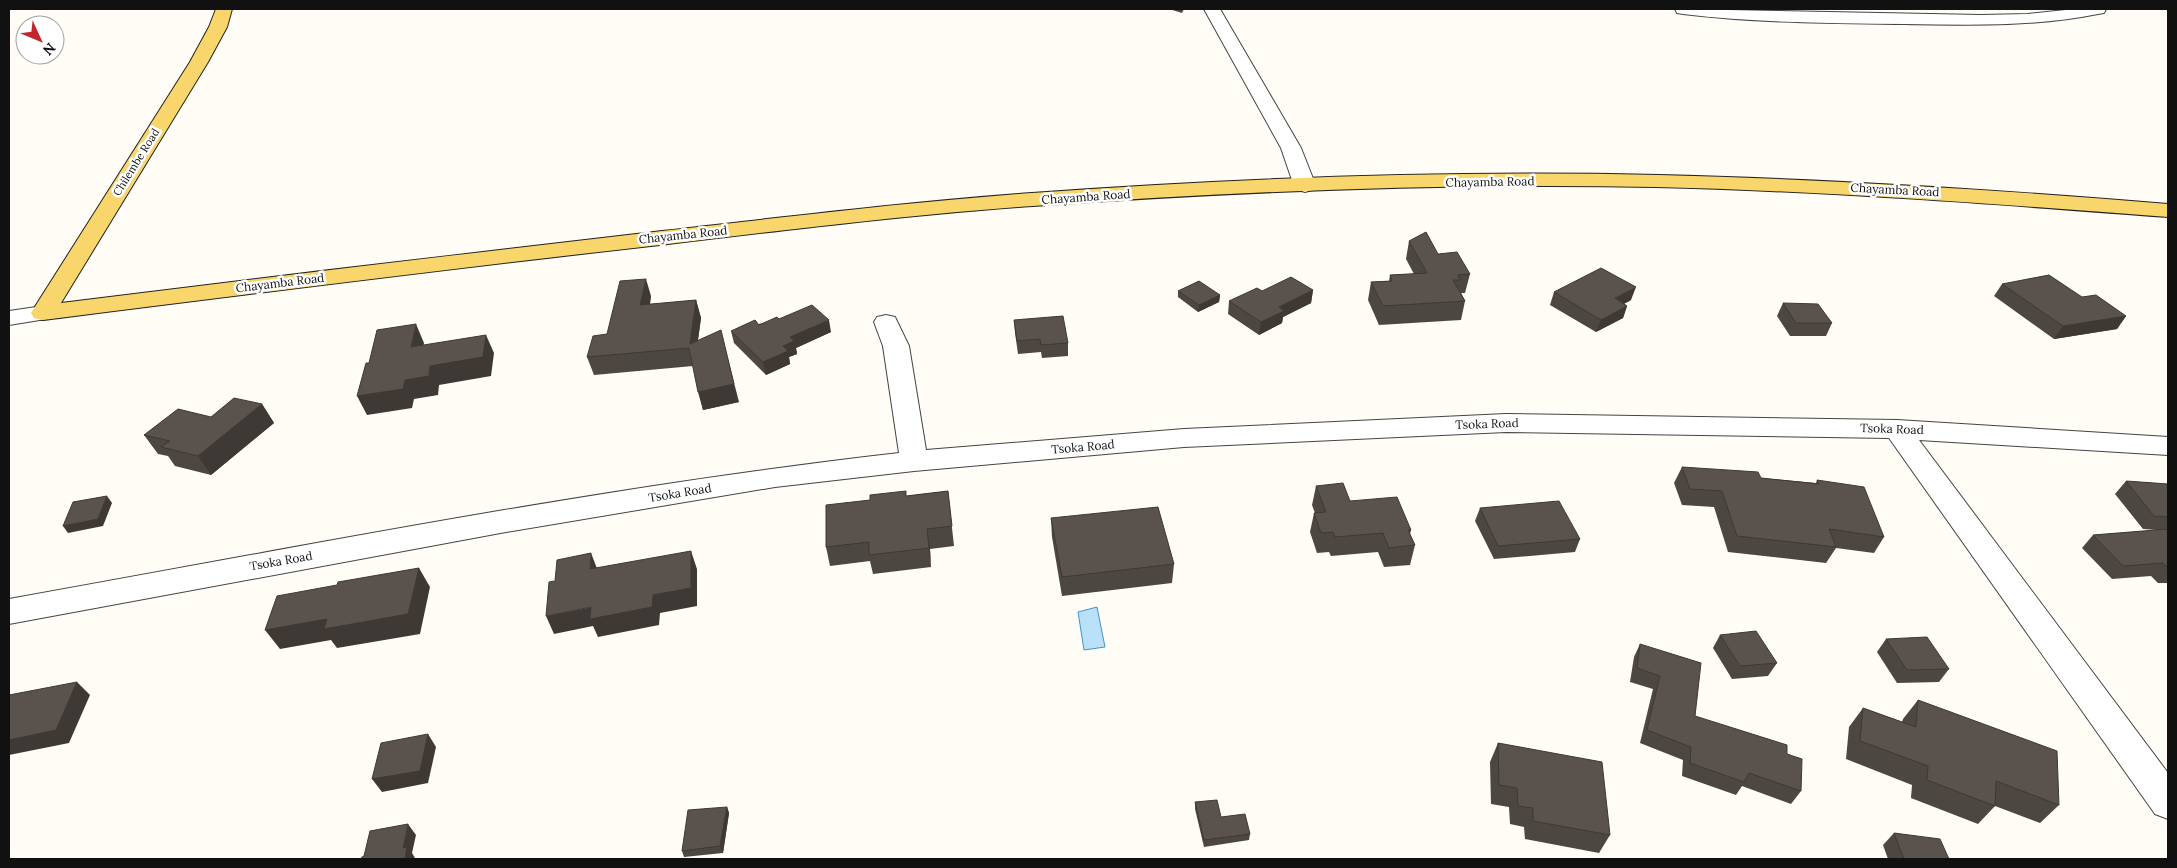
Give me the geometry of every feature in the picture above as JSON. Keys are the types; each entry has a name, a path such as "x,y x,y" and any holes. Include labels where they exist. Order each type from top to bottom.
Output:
{"main road":[{"name":"Chilembe Road","path":"43,313 199,62 218,27 224,9"},
{"name":"Chayamba Road","path":"43,313 384,269 764,226 1081,196 1305,186 1580,180 1820,186 1998,196 2168,211"}],"street":[{"path":"1212,9 1291,148 1305,186"},
{"path":"1682,9 1737,15 1833,13 2003,19 2054,16 2098,9"},
{"name":"Chayamba Road","path":"9,318 43,313"},
{"path":"886,322 896,346 914,461"},
{"name":"Tsoka Road","path":"9,612 506,520 775,477 914,461 1184,438 1506,423 1897,429 2168,446"},
{"path":"1897,429 2168,802"}],"water":[{"path":"1097,607 1105,647 1084,650 1078,612"}],"building":[{"path":"1426,232 1438,254 1457,252 1470,274 1458,275 1460,280 1453,280 1465,301 1383,306 1371,282 1392,281 1390,275 1427,273 1409,241"},
{"path":"1601,268 1636,287 1615,298 1627,306 1601,320 1554,292"},
{"path":"2049,275 2082,297 2096,295 2126,316 2063,326 2002,284"},
{"path":"1291,277 1313,290 1279,307 1284,311 1261,322 1229,301 1257,288 1262,291"},
{"path":"646,279 640,305 696,300 690,344 721,330 734,384 698,392 689,348 587,357 593,336 607,334 620,281"},
{"path":"1199,281 1220,295 1199,305 1178,291"},
{"path":"1783,303 1818,304 1832,323 1796,323"},
{"path":"812,305 829,320 790,337 794,341 783,346 788,351 763,362 731,331 755,320 759,325 777,317 779,319"},
{"path":"1063,316 1068,343 1041,345 1040,339 1017,341 1014,320"},
{"path":"416,324 411,347 486,335 483,357 430,366 429,376 405,380 403,389 357,396 366,363 369,363 377,330"},
{"path":"234,398 262,404 198,456 161,447 170,441 144,435 178,409 211,417"},
{"path":"1682,467 1758,472 1761,478 1819,484 1817,480 1864,487 1884,537 1829,529 1836,547 1737,536 1722,491 1690,489"},
{"path":"2126,481 2168,484 2168,517 2154,516"},
{"path":"1343,483 1350,501 1397,497 1411,530 1408,530 1415,545 1389,548 1383,533 1335,537 1333,532 1321,533 1314,513 1326,512 1316,486"},
{"path":"906,491 906,496 948,491 952,526 927,529 929,548 869,555 869,542 826,547 826,505 870,500 870,495"},
{"path":"107,496 98,519 63,526 73,502"},
{"path":"1559,501 1580,539 1498,546 1480,508"},
{"path":"1158,507 1174,564 1062,577 1051,518"},
{"path":"2168,529 2168,568 2163,563 2123,566 2093,535"},
{"path":"691,551 691,588 653,595 652,607 590,619 591,607 546,616 549,582 555,581 557,560 591,553 590,569"},
{"path":"419,568 408,614 324,629 327,619 265,630 277,596 337,585 338,582"},
{"path":"1756,631 1777,663 1740,666 1720,635"},
{"path":"1927,637 1949,669 1907,670 1886,639"},
{"path":"1640,644 1701,663 1695,716 1787,745 1787,754 1802,759 1801,791 1749,773 1744,782 1690,763 1691,747 1647,730 1660,676 1637,668"},
{"path":"77,682 56,730 9,740 9,695"},
{"path":"1918,700 2057,751 2059,805 1996,781 1995,806 1927,780 1928,766 1860,741 1863,708 1916,727"},
{"path":"428,734 420,771 372,779 381,743"},
{"path":"1498,743 1602,762 1610,835 1533,821 1533,808 1518,806 1517,788 1499,785"},
{"path":"1217,800 1221,817 1245,814 1250,834 1204,840 1195,802"},
{"path":"727,807 720,846 682,851 688,810"},
{"path":"408,824 403,848 407,847 405,859 361,859 364,856 370,831"},
{"path":"1894,833 1940,839 1949,859 1904,859"}]}
